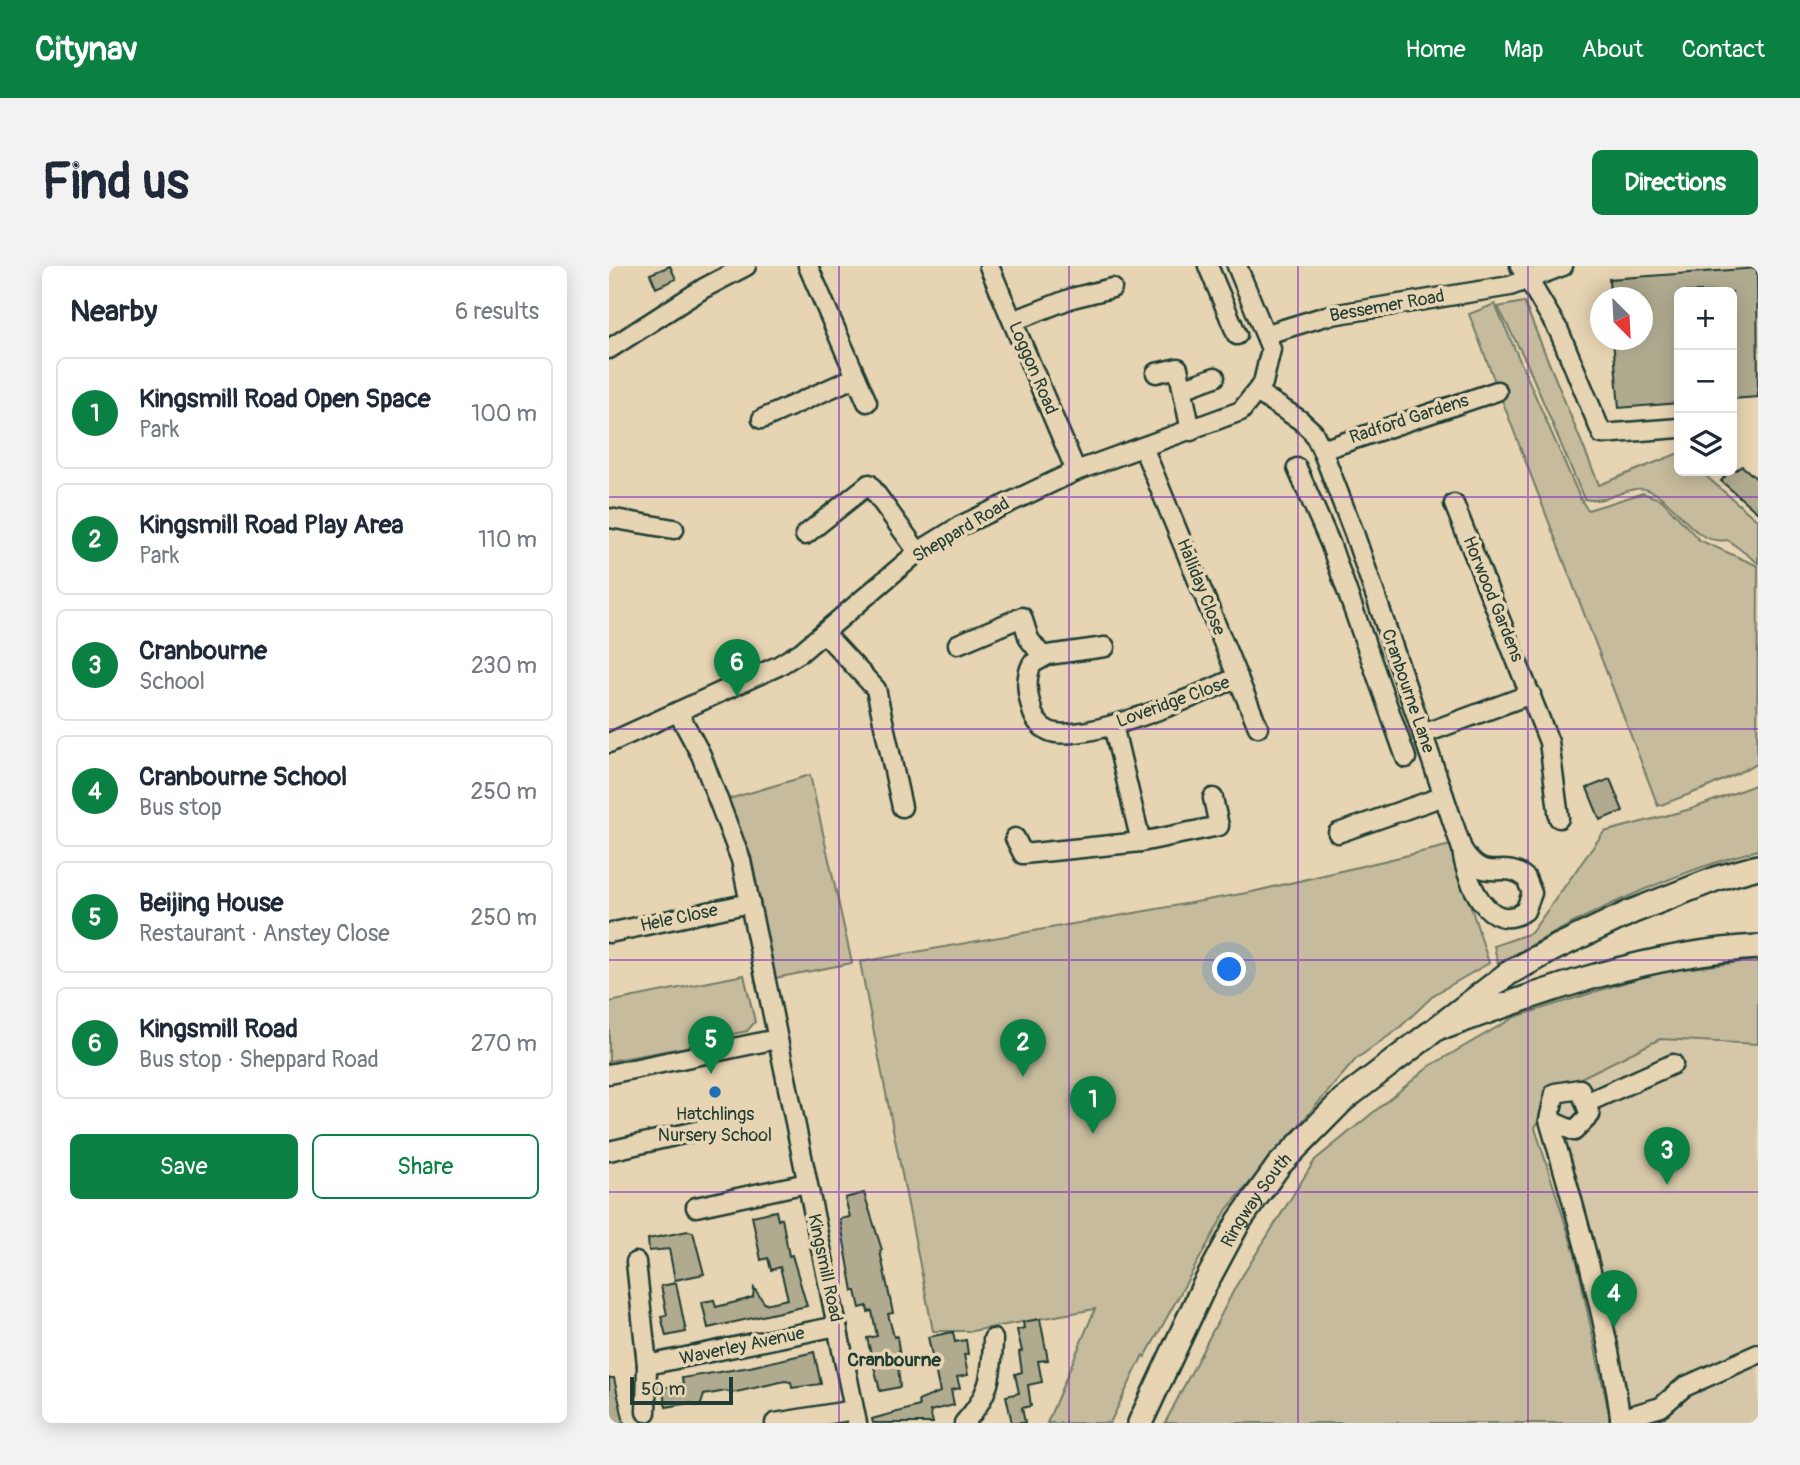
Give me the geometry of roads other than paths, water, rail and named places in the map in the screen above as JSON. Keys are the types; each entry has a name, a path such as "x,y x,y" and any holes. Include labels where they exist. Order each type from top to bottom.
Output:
{"main road":[{"name":"Ringway South","path":"1140,1423 1203,1288 1239,1221 1279,1165 1353,1091 1439,1029 1469,1001 1509,973 1557,947 1718,878 1758,867"},
{"name":"Ringway South","path":"1439,1029 1592,975 1660,960 1758,947"}],"street":[{"path":"609,349 704,288 746,266"},
{"path":"809,266 867,402"},
{"name":"Loggon Road","path":"989,266 1076,471"},
{"path":"1208,266 1237,335"},
{"path":"1237,266 1271,349 1268,372 1257,392"},
{"name":"Bessemer Road","path":"1266,334 1326,316 1563,266"},
{"path":"1518,277 1540,296 1559,331 1602,434 1674,428"},
{"path":"1013,321 1072,298 1112,288"},
{"path":"1156,373 1178,368 1185,388 1191,430"},
{"path":"762,418 856,376"},
{"path":"1185,388 1215,377"},
{"name":"Radford Gardens","path":"1322,450 1342,441 1497,391"},
{"name":"Sheppard Road","path":"609,743 778,666 824,633 918,552 998,506 1076,471 1241,411 1257,392"},
{"name":"Cranbourne Lane","path":"1257,392 1300,420 1313,432 1322,450 1354,533 1473,886 1489,911 1497,917 1509,919 1525,911 1532,893 1526,878 1511,870 1490,872 1474,865 1462,849"},
{"name":"Halliday Close","path":"1143,447 1258,727"},
{"name":"Cranbourne Lane","path":"1297,468 1330,543 1406,758"},
{"path":"805,535 869,484 918,552"},
{"name":"Horwood Gardens","path":"1454,504 1549,742 1559,818"},
{"path":"609,518 674,529"},
{"path":"1330,543 1354,533"},
{"path":"958,644 1022,617 1030,639 1043,657 1105,647"},
{"path":"824,633 876,689 902,807"},
{"name":"Loveridge Close","path":"1043,657 1032,664 1027,682 1034,716 1042,727 1056,733 1113,725 1238,677"},
{"path":"1423,734 1531,694"},
{"name":"Kingsmill Road","path":"678,712 701,755 741,860 855,1416"},
{"path":"1113,725 1141,842"},
{"path":"1338,832 1444,796"},
{"path":"1015,838 1023,854 1141,842 1219,826 1213,798"},
{"name":"Hele Close","path":"609,933 750,903"},
{"path":"609,1074 777,1039"},
{"path":"1586,1103 1674,1064"},
{"path":"1549,1120 1574,1131 1590,1115 1580,1089 1555,1093 1549,1120 1594,1283 1620,1421 1661,1407 1684,1387 1758,1354"},
{"path":"609,1151 731,1123"},
{"path":"696,1206 807,1183"},
{"path":"636,1262 647,1365 646,1412"},
{"name":"Waverley Avenue","path":"647,1365 837,1326"},
{"path":"964,1423 982,1404 992,1375 993,1339"},
{"path":"775,1423 855,1416"}],"place":[{"name":"Kingsmill Road","path":"737,697"},
{"name":"Beijing House","path":"711,1074"},
{"name":"Kingsmill Road Play Area","path":"1023,1077"},
{"name":"Hatchlings Nursery School","path":"715,1092"},
{"name":"Kingsmill Road Open Space","path":"1093,1134"},
{"name":"Cranbourne","path":"1667,1185"},
{"name":"Cranbourne School","path":"1614,1328"}],"district":[{"name":"Cranbourne","path":"894,1360"}]}
